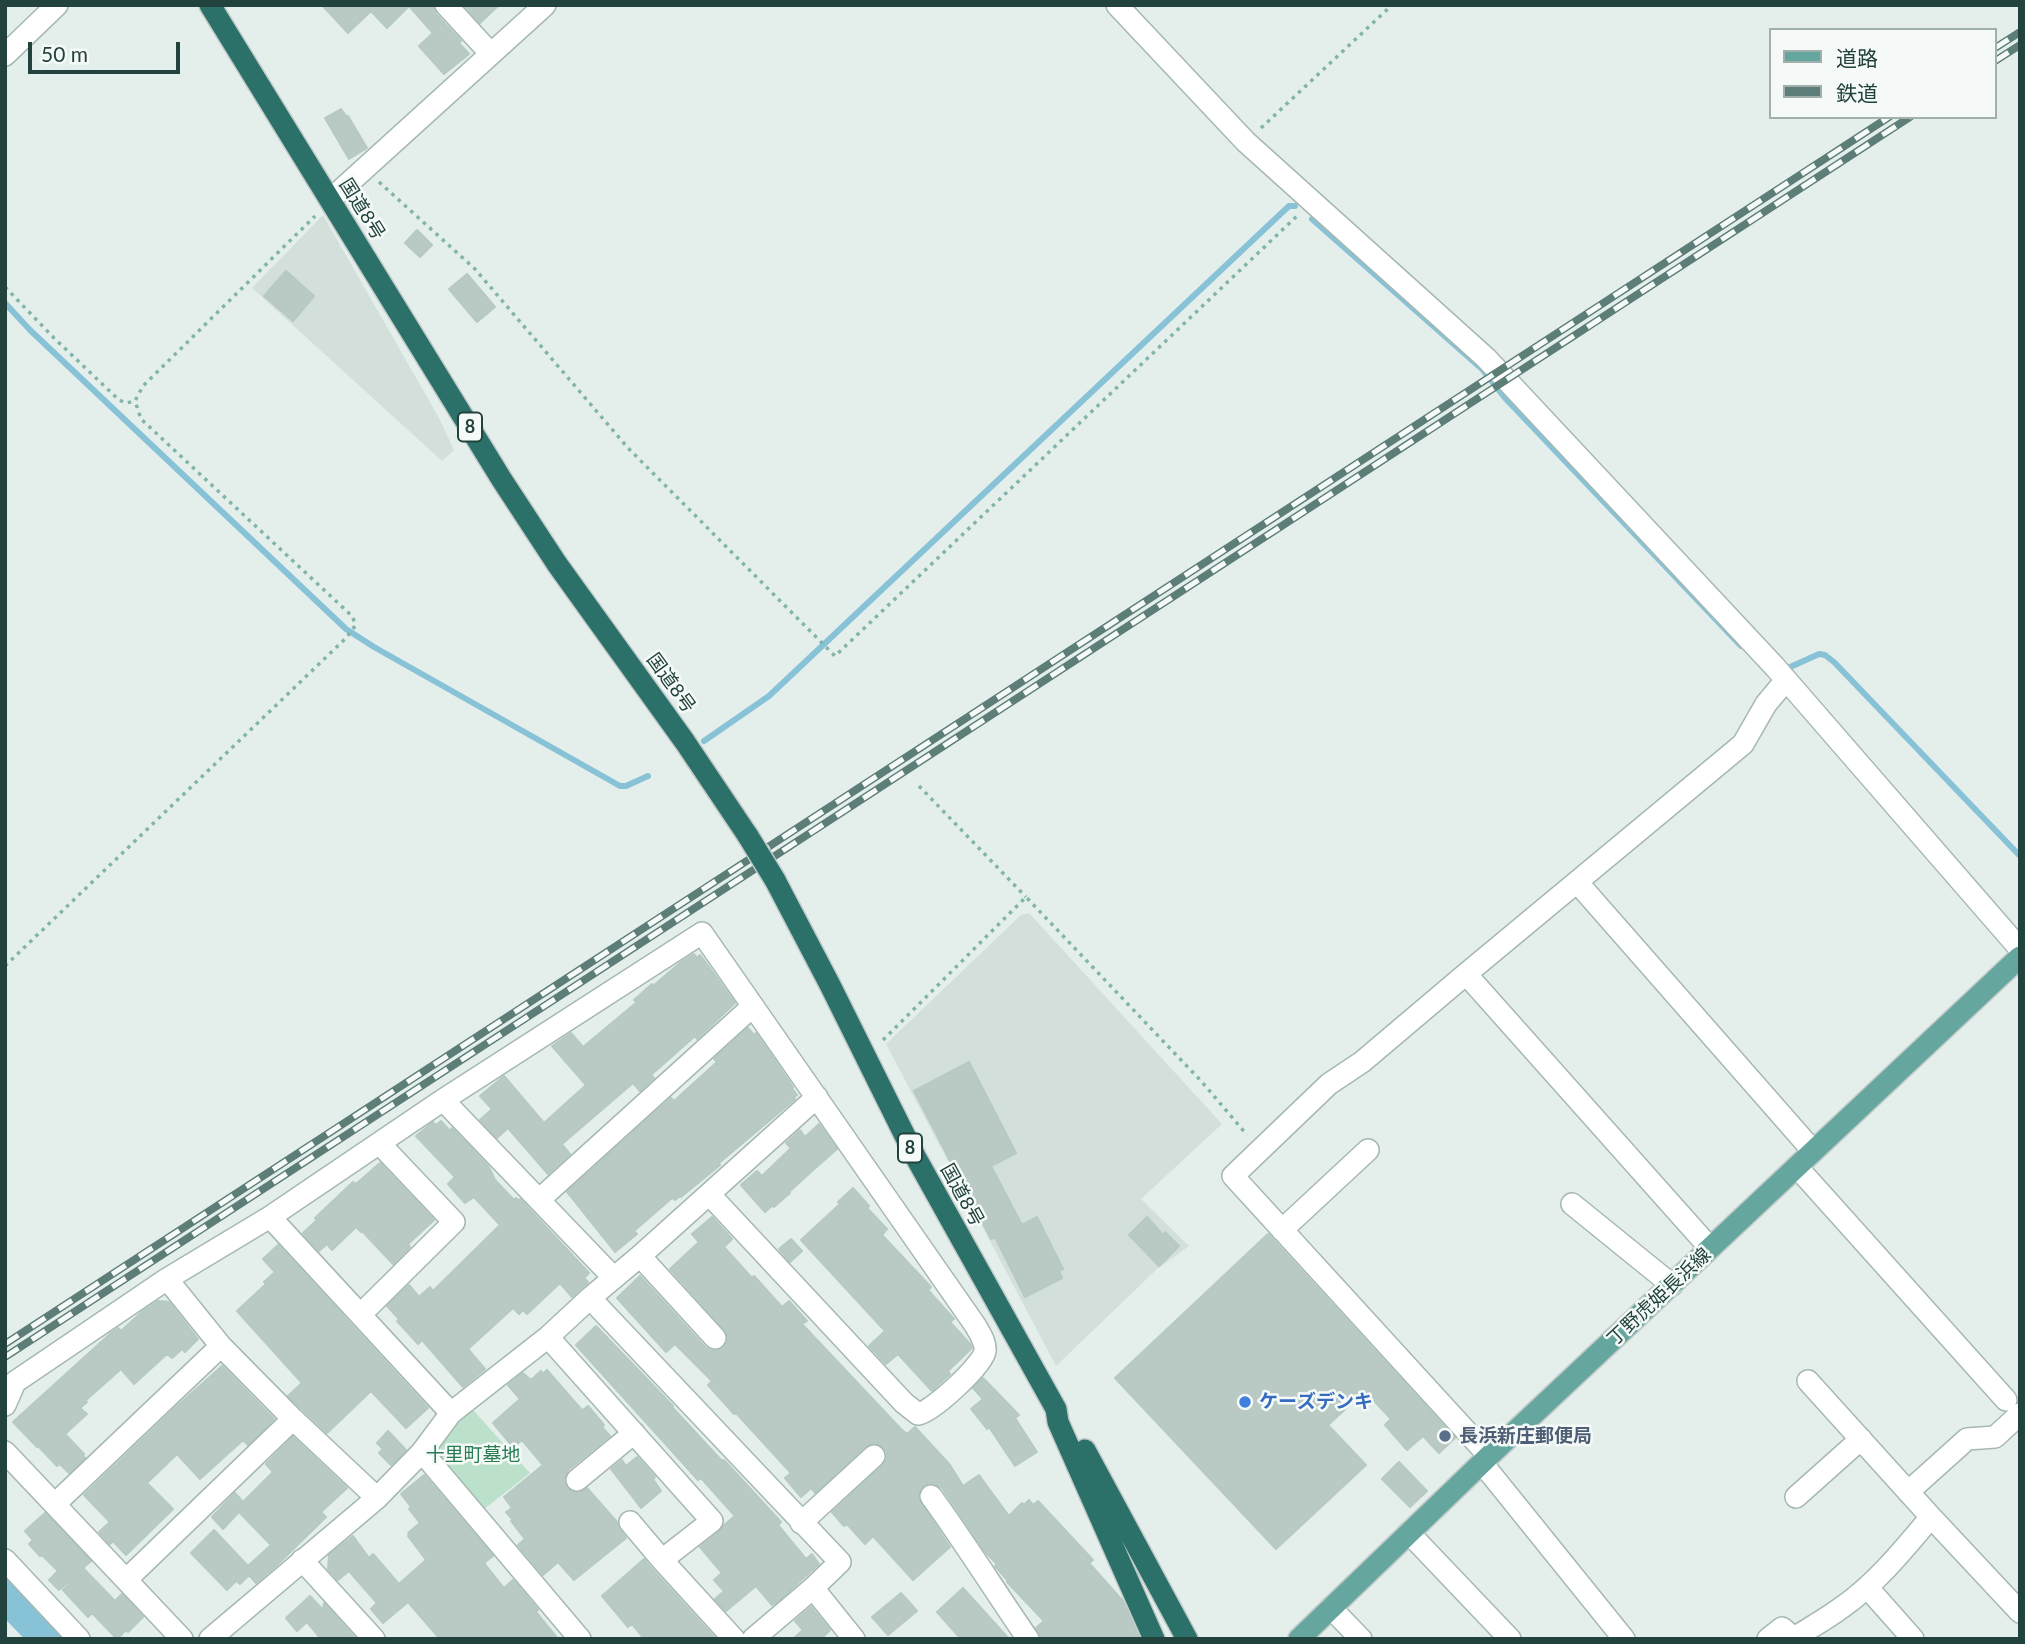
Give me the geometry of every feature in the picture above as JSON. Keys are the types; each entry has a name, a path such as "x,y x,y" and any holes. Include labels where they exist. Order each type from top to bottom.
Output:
{"highway":[{"name":"国道8号","path":"210,5 502,480 557,564 685,742 775,880 915,1156 1056,1409 1058,1422 1154,1639"},
{"name":"国道8号","path":"1056,1409 1067,1417 1187,1639"}],"main road":[{"name":"丁野虎姫長浜線","path":"1299,1639 1485,1460 2020,957"}],"street":[{"path":"5,55 57,5"},
{"path":"446,5 491,54"},
{"path":"330,201 545,5"},
{"path":"1117,5 1246,142 1486,358 1786,680 2020,948"},
{"path":"1624,1639 1485,1460 1233,1176 1329,1084 1362,1062 1744,744 1766,704 1786,680"},
{"path":"1577,882 1813,1151"},
{"path":"5,1405 15,1382 167,1279 270,1217 443,1100 702,933 975,1325 984,1344 983,1357 975,1368 929,1411 918,1414 904,1403 709,1194"},
{"path":"1466,974 1710,1248"},
{"path":"540,1199 753,1006"},
{"path":"210,1639 377,1498 422,1452 451,1413 548,1337 817,1097"},
{"path":"443,1100 613,1277"},
{"path":"361,1314 454,1222 380,1144"},
{"path":"1282,1230 1368,1150"},
{"path":"1797,1167 2013,1407 1995,1437 1967,1439 1908,1492"},
{"path":"1572,1205 1672,1285"},
{"path":"270,1217 451,1413"},
{"path":"640,1256 715,1338"},
{"path":"167,1279 221,1346 377,1498"},
{"path":"590,1298 840,1562 753,1639"},
{"path":"548,1337 712,1521 662,1560"},
{"path":"55,1504 221,1346"},
{"path":"1808,1381 2020,1612"},
{"path":"127,1579 293,1419"},
{"path":"578,1480 634,1433"},
{"path":"1796,1497 1861,1440"},
{"path":"5,1452 182,1639"},
{"path":"422,1452 580,1639"},
{"path":"801,1523 874,1455"},
{"path":"931,1496 1028,1639"},
{"path":"1768,1639 1782,1628 1795,1638 1842,1608 1867,1587 1931,1517"},
{"path":"630,1522 734,1639"},
{"path":"1409,1533 1510,1639"},
{"path":"5,1560 79,1639"},
{"path":"302,1560 374,1639"},
{"path":"1867,1587 1913,1639"},
{"path":"813,1588 854,1639"},
{"path":"1331,1608 1361,1639"}],"path":[{"path":"1246,142 1392,5"},
{"path":"365,168 475,269 628,448 835,656 1312,202"},
{"path":"5,966 346,638 355,626 353,617 141,419 135,401 143,386 330,201"},
{"path":"5,287 119,400 126,403 135,401"},
{"path":"919,786 1202,1082 1260,1150"},
{"path":"883,1040 1026,897"}],"shaded area":[{"path":"323,215 439,418 454,450 442,461 252,288"},
{"path":"1029,913 1222,1124 1141,1199 1189,1246 1156,1270 1056,1366 886,1044 1021,915"}],"green space":[{"name":"十里町墓地","path":"474,1411 530,1473 483,1510 433,1457 443,1438"}],"building":[{"path":"322,5 433,5 436,14 461,41 459,43 469,54 444,74 419,46 433,33 409,6 387,28 371,11 348,33"},
{"path":"464,5 499,5 480,23"},
{"path":"341,109 367,148 349,159 325,118"},
{"path":"417,230 432,245 420,257 405,243"},
{"path":"286,271 314,296 293,321 264,296"},
{"path":"467,274 495,307 477,322 449,289"},
{"path":"694,954 697,958 700,955 735,1003 697,1039 695,1036 651,1075 654,1078 640,1091 633,1083 562,1144 570,1154 548,1174 508,1128 497,1138 480,1120 492,1109 480,1096 504,1076 544,1123 586,1085 552,1046 571,1033 583,1047 637,1002 634,1000 652,984 653,986"},
{"path":"748,1028 754,1035 756,1033 793,1087 797,1095 795,1099 681,1197 675,1200 672,1198 634,1231 637,1234 615,1252 567,1192 671,1098 674,1101 717,1062 714,1059"},
{"path":"969,1062 1016,1153 991,1166 1022,1225 1037,1217 1063,1269 1059,1271 1062,1278 1025,1297 995,1237 991,1239 914,1091"},
{"path":"441,1121 450,1131 452,1128 489,1167 495,1180 514,1200 520,1199 589,1273 584,1278 588,1282 572,1297 560,1283 527,1314 523,1310 519,1314 513,1308 468,1349 485,1369 463,1387 422,1340 418,1344 387,1306 409,1285 419,1297 430,1287 433,1291 500,1225 474,1197 465,1203 448,1184 455,1177 416,1136 433,1122 436,1125"},
{"path":"819,1124 837,1149 774,1207 773,1205 765,1212 741,1185 757,1171 762,1176 791,1148 786,1143 800,1130 805,1137"},
{"path":"380,1163 434,1220 408,1244 410,1247 393,1264 356,1227 332,1250 327,1244 319,1251 303,1233 353,1182 356,1184"},
{"path":"853,1188 887,1229 882,1235 931,1287 928,1290 954,1319 950,1322 971,1345 972,1348 948,1371 950,1374 932,1391 898,1354 886,1364 869,1346 885,1331 801,1240 840,1204 838,1202"},
{"path":"712,1217 732,1239 724,1247 752,1278 754,1276 782,1307 789,1301 807,1321 802,1324 901,1429 907,1434 915,1427 950,1465 963,1486 979,1475 1009,1516 1022,1503 1024,1505 1029,1500 1033,1505 1038,1501 1093,1560 1089,1563 1123,1601 1140,1639 1041,1639 1036,1628 1044,1621 1007,1582 942,1488 936,1484 923,1486 918,1498 950,1547 913,1580 873,1536 865,1544 832,1512 883,1465 887,1452 879,1444 866,1446 815,1493 811,1488 801,1497 785,1478 791,1473 708,1385 712,1381 675,1344 666,1352 617,1298 640,1276 705,1347 712,1351 723,1348 728,1341 725,1330 670,1269 699,1242 692,1234"},
{"path":"1147,1217 1163,1235 1165,1232 1179,1246 1159,1266 1129,1235"},
{"name":"ケーズデンキ","path":"1268,1234 1455,1438 1439,1453 1423,1436 1407,1450 1385,1425 1391,1419 1365,1391 1328,1425 1366,1465 1276,1549 1115,1378"},
{"path":"791,1239 802,1251 790,1262 779,1249"},
{"path":"278,1245 428,1408 406,1428 371,1391 327,1433 288,1396 302,1383 237,1311 275,1272 263,1259"},
{"path":"158,1301 169,1302 198,1339 185,1352 182,1349 172,1358 167,1354 134,1384 121,1369 85,1401 87,1402 80,1408 87,1414 65,1434 85,1458 69,1473 60,1464 57,1466 13,1422 111,1333 118,1328 121,1331"},
{"path":"596,1326 781,1522 778,1525 806,1559 812,1554 819,1564 772,1605 756,1586 726,1611 715,1599 724,1591 714,1580 722,1573 700,1547 735,1516 701,1478 698,1480 576,1345"},
{"path":"222,1366 274,1419 248,1445 243,1440 200,1479 177,1454 147,1483 173,1509 126,1555 113,1541 110,1544 99,1532 110,1522 84,1495"},
{"path":"547,1370 581,1409 588,1406 610,1436 568,1470 564,1481 567,1488 578,1493 587,1488 617,1522 626,1538 574,1580 558,1562 543,1575 518,1545 525,1539 506,1512 512,1508 504,1497 543,1465 522,1440 513,1447 493,1423 520,1399 508,1385 523,1373 531,1380 541,1371 543,1374"},
{"path":"983,1378 1019,1415 1015,1418 1037,1452 1015,1466 989,1427 987,1429 971,1409 983,1399 973,1388"},
{"path":"388,1431 406,1450 391,1465 379,1453 383,1449 377,1443"},
{"path":"293,1437 347,1488 321,1512 326,1517 256,1583 249,1575 240,1584 236,1581 227,1590 191,1553 214,1530 248,1566 271,1545 239,1512 223,1529 212,1517 235,1493 243,1502 273,1472 266,1464"},
{"path":"637,1457 655,1477 653,1479 661,1491 641,1508 611,1469 622,1460 626,1466"},
{"path":"1399,1462 1427,1491 1410,1507 1382,1479"},
{"path":"424,1475 493,1556 484,1563 504,1588 513,1580 558,1639 440,1639 408,1602 383,1623 371,1609 377,1603 349,1571 338,1580 328,1569 329,1555 353,1536 369,1558 373,1554 399,1584 426,1560 408,1536 420,1523 401,1494"},
{"path":"45,1513 91,1561 83,1568 115,1601 122,1594 143,1617 117,1639 92,1613 88,1617 63,1590 69,1582 59,1590 49,1580 58,1571 29,1544 33,1540 25,1531"},
{"path":"644,1559 716,1639 644,1639 632,1624 628,1627 602,1596"},
{"path":"963,1588 1009,1639 961,1639 937,1612"},
{"path":"901,1593 917,1611 888,1635 872,1617"},
{"path":"310,1596 323,1610 324,1603 356,1639 321,1639 307,1622 297,1631 286,1618"},
{"path":"811,1607 830,1630 821,1639 793,1639 803,1630 795,1621"}],"waterway":[{"path":"704,741 769,696 1289,206 1295,206"},
{"path":"1312,219 1482,369 1505,398 1741,646"},
{"path":"5,303 30,330 346,629 620,786 648,776"},
{"path":"1788,668 1819,654 1834,662 2020,856"},
{"path":"5,1592 50,1639"}],"railway":[{"path":"1997,47 2020,32"},
{"path":"1997,60 2020,45"},
{"path":"5,1344 1886,119"},
{"path":"5,1357 1907,119"}],"place":[{"name":"ケーズデンキ","path":"1245,1402"},
{"name":"長浜新庄郵便局","path":"1445,1436"}]}
